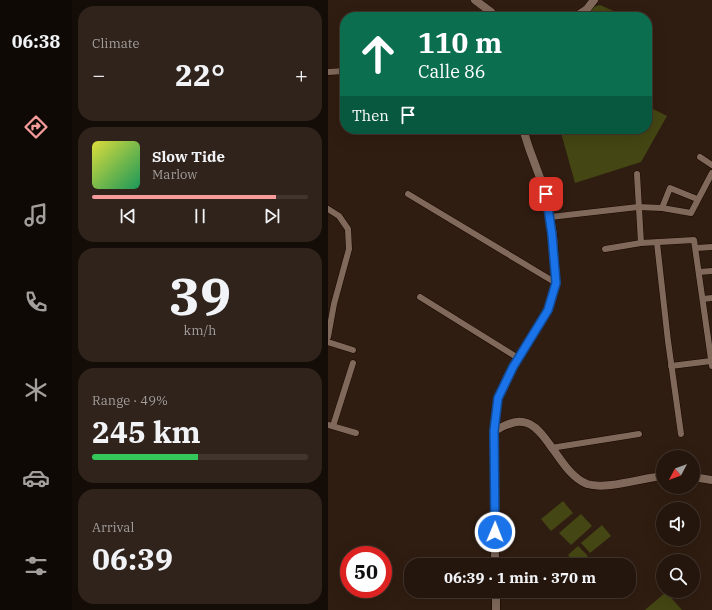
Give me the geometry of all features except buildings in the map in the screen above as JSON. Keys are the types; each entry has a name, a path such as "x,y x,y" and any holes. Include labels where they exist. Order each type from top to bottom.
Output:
{"main road":[{"path":"475,0 491,12"},
{"path":"582,12 594,0"},
{"path":"495,558 494,431 498,398 507,377 548,310 556,283 550,218 546,194 528,148 525,134"},
{"path":"494,431 514,422 522,422 535,426 571,473 581,481 589,484 605,485 656,477"},
{"path":"700,479 712,480"},
{"path":"496,598 496,610"}],"street":[{"path":"328,72 340,71"},
{"path":"700,157 712,165"},
{"path":"550,218 638,207 662,208 691,213 712,173"},
{"path":"637,174 641,243"},
{"path":"662,208 670,188 697,199"},
{"path":"408,194 556,283"},
{"path":"328,209 339,216 348,229 349,249 331,303 328,337"},
{"path":"605,248 641,243 694,240 710,333 712,363 671,366"},
{"path":"657,243 671,366 681,434"},
{"path":"696,248 712,247"},
{"path":"699,272 712,271"},
{"path":"420,297 518,358"},
{"path":"703,299 712,298"},
{"path":"328,342 353,350"},
{"path":"353,363 330,425 356,433"},
{"path":"551,448 639,434"}],"shaded area":[{"path":"600,5 616,12 582,12"},
{"path":"652,108 667,116 641,162 575,183 561,134 652,134"},
{"path":"563,501 573,513 551,531 541,519"},
{"path":"581,514 592,526 571,545 559,533"},
{"path":"602,525 611,536 590,553 581,543"},
{"path":"578,546 588,556 586,558 571,558 568,555"},
{"path":"659,598 671,598 682,610 645,610"}],"route":[{"path":"495,532 494,431 498,398 507,377 548,310 553,298 556,283 554,247 546,194"}]}
